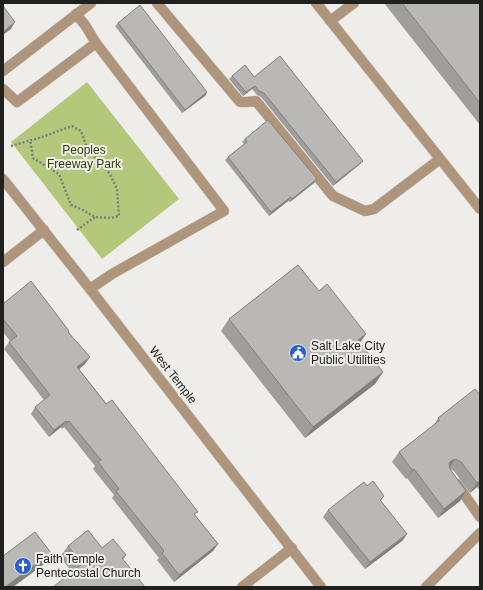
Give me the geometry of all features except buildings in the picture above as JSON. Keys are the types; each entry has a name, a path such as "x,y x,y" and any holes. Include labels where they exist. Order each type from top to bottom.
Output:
{"street":[{"path":"3,70 91,3"},
{"path":"157,3 240,102 256,101 333,196 365,211 374,209 440,159"},
{"path":"330,22 354,3"},
{"path":"319,6 330,22 480,209"},
{"path":"76,14 96,43 224,212 112,274 90,289"},
{"path":"3,89 16,102 96,43"},
{"name":"West Temple","path":"3,179 321,587"},
{"path":"3,262 44,230"},
{"path":"449,475 480,517"},
{"path":"426,587 480,533"},
{"path":"242,587 292,548"}],"path":[{"path":"11,146 72,126 80,131 86,145 110,174 117,189 119,216 111,218 95,217 71,205 59,174 33,158 30,140"},
{"path":"77,230 95,217"}],"green space":[{"name":"Peoples Freeway Park","path":"87,82 179,199 102,259 11,142"}],"place":[{"name":"Salt Lake City Public Utilities","path":"298,353"},
{"name":"Faith Temple Pentecostal Church","path":"23,566"}]}
